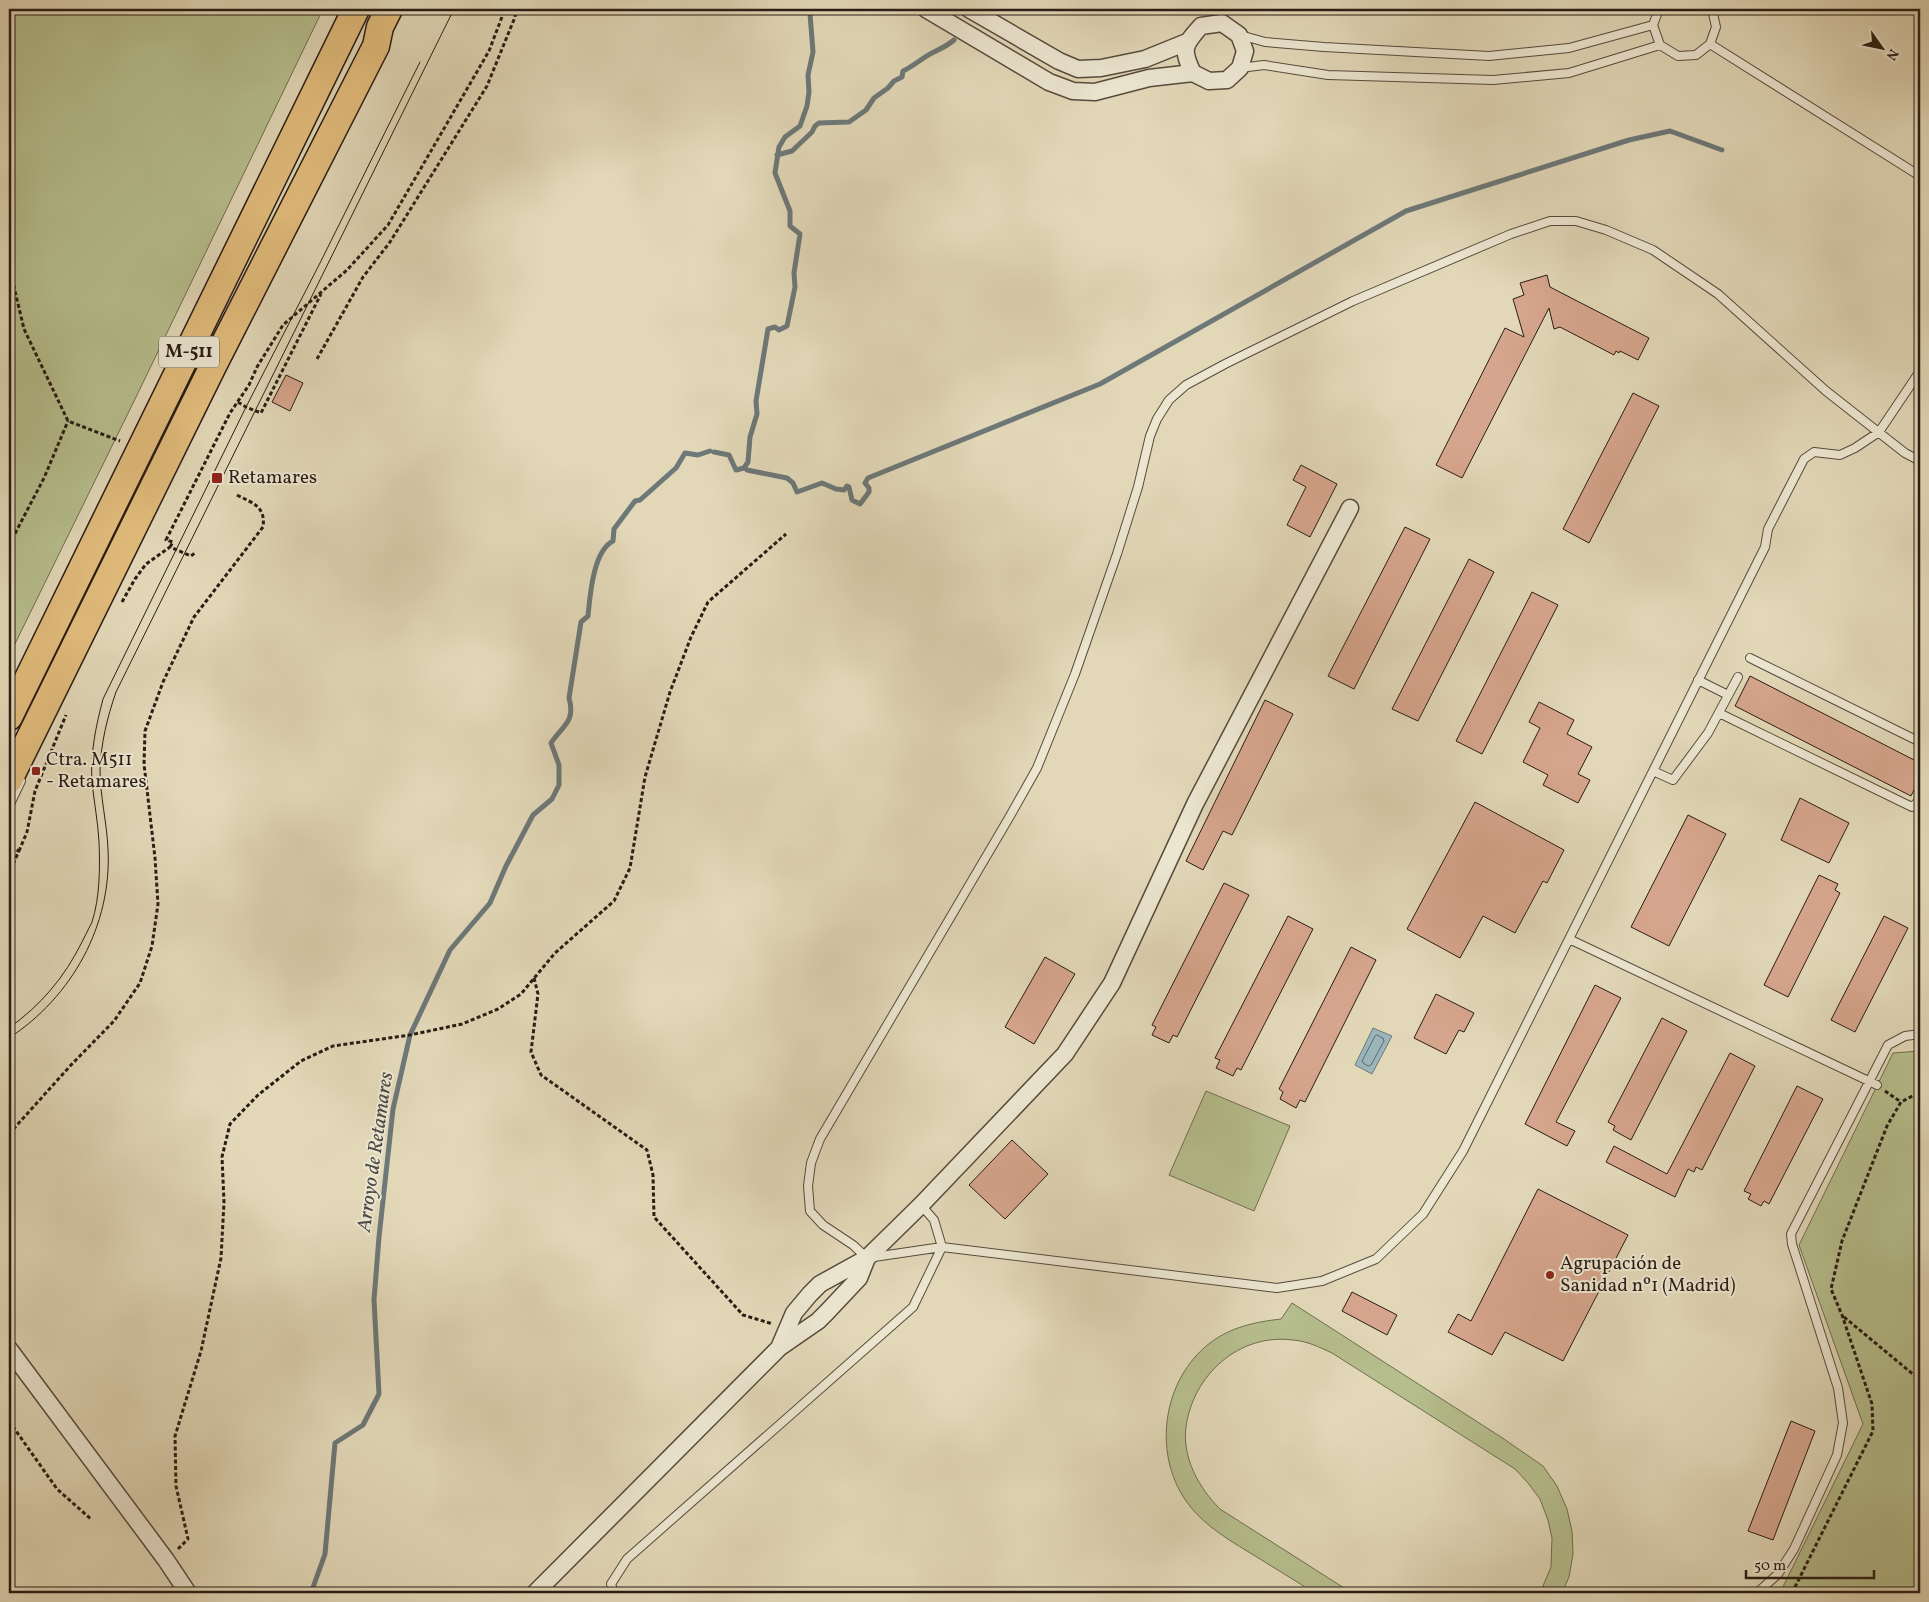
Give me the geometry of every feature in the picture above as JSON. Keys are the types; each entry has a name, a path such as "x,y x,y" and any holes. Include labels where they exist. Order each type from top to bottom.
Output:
{"highway":[{"name":"M-511","path":"9,717 15,697 356,9"},
{"name":"M-511","path":"16,778 54,711 213,366 376,46 380,27 389,9"},
{"path":"376,46 392,33 405,9"}],"street":[{"path":"926,9 1049,82 1073,92 1095,92 1149,78 1193,73"},
{"path":"969,9 1059,62 1078,69 1101,68 1145,59 1187,42 1201,26 1222,23 1239,35 1244,52 1240,68 1227,80 1208,82 1193,73 1186,58 1187,42"},
{"path":"1073,92 1078,69"},
{"path":"779,1348 794,1312 810,1294 820,1284 867,1258 1065,1054 1112,983 1195,804 1350,508"},
{"path":"535,1593 779,1348 822,1317 859,1278 867,1258"},
{"path":"9,1349 166,1560 188,1593"}],"lane":[{"path":"1658,9 1654,25 1660,45 1678,56 1696,55 1710,44 1716,27 1712,9"},
{"path":"1239,35 1265,42 1324,47 1489,56 1569,48 1654,25"},
{"path":"1710,44 1920,176"},
{"path":"1240,68 1264,65 1328,75 1493,80 1569,73 1660,45"},
{"path":"1920,371 1878,432 1855,448 1840,455 1814,452 1804,459 1768,528 1764,547 1463,1151 1423,1214 1376,1259 1322,1281 1277,1288 942,1247 867,1258 853,1245 823,1225 810,1211 808,1186 811,1162 820,1139 1037,768 1075,674 1114,563 1138,487 1150,436 1168,400 1186,385 1353,301 1511,234 1550,221 1576,221 1606,230 1652,250 1718,294 1826,391 1878,432 1905,453 1920,461"},
{"path":"1750,658 1920,742"},
{"path":"1653,771 1673,780 1708,733 1738,677"},
{"path":"1698,680 1728,695"},
{"path":"1719,713 1912,807 1920,800"},
{"path":"9,806 16,778"},
{"path":"1569,939 1877,1085"},
{"path":"1757,1593 1778,1574 1794,1549 1837,1455 1843,1423 1838,1388 1792,1244 1791,1234 1868,1080 1888,1045 1905,1036 1920,1034"},
{"path":"614,1593 611,1584 627,1559 912,1307 942,1247 934,1220 920,1205"}],"path":[{"path":"122,604 140,570 170,548 173,542 166,540 230,413 283,324 347,270 388,225 481,66 489,51 505,9"},
{"path":"317,359 363,277 390,242 487,86 515,17 516,9"},
{"path":"9,266 24,329 68,422 120,441"},
{"path":"238,402 246,408 261,413 321,293"},
{"path":"9,545 44,478 68,422"},
{"path":"9,1134 71,1065 114,1022 140,983 152,946 158,904 155,858 144,764 145,731 162,682 194,617 263,527 264,517 261,510 253,503 237,495"},
{"path":"166,1560 188,1539 176,1486 176,1436 201,1351 221,1258 224,1202 222,1157 230,1124 258,1095 301,1061 333,1046 410,1035 462,1024 498,1009 521,994 555,953 614,901 630,868 645,776 670,692 690,637 708,602 786,534"},
{"path":"170,548 191,556 196,552"},
{"path":"9,872 27,832 54,711"},
{"path":"9,858 14,849 20,851"},
{"path":"534,978 538,994 531,1052 541,1076 647,1150 653,1175 654,1217 743,1314 774,1324 779,1348"},
{"path":"1877,1085 1902,1102"},
{"path":"1792,1593 1873,1431 1872,1404 1842,1315 1831,1289 1842,1241 1887,1126 1902,1102 1920,1092"},
{"path":"1842,1315 1920,1380"},
{"path":"9,1421 57,1490 92,1520"}],"green space":[{"path":"9,9 323,9 9,656"},
{"path":"1920,1051 1920,1593 1780,1593 1863,1424 1799,1245 1893,1053"},
{"path":"1206,1091 1290,1126 1254,1211 1169,1175"},
{"path":"1292,1303 1543,1466 1557,1486 1567,1509 1572,1531 1573,1554 1569,1577 1562,1593 1540,1593 1551,1567 1552,1538 1540,1499 1515,1469 1332,1353 1303,1342 1273,1340 1254,1343 1222,1361 1198,1390 1190,1408 1185,1439 1189,1461 1205,1492 1220,1509 1352,1593 1318,1594 1312,1592 1201,1519 1186,1501 1175,1482 1169,1461 1166,1439 1168,1417 1173,1396 1182,1376 1194,1358 1210,1343 1235,1329 1281,1319"}],"water":[{"path":"1373,1028 1392,1036 1372,1074 1355,1065"}],"building":[{"path":"1547,275 1550,287 1649,338 1638,360 1620,351 1619,353 1616,351 1614,355 1560,327 1554,329 1549,308 1462,478 1436,465 1505,328 1524,337 1513,299 1524,295 1520,283"},
{"path":"286,375 303,383 290,411 272,402"},
{"path":"1633,393 1659,406 1589,543 1563,529"},
{"path":"1301,465 1337,484 1310,537 1287,525 1306,487 1293,480"},
{"path":"1405,527 1430,539 1354,689 1328,676"},
{"path":"1469,559 1494,572 1418,721 1392,709"},
{"path":"1532,592 1558,605 1482,754 1456,741"},
{"path":"1750,676 1920,763 1920,778 1911,796 1735,706"},
{"path":"1265,700 1293,714 1232,835 1223,831 1203,870 1186,861"},
{"path":"1539,702 1574,720 1567,734 1592,747 1578,774 1590,780 1578,803 1543,785 1548,775 1523,762 1540,728 1529,722"},
{"path":"1800,798 1849,823 1829,863 1781,840"},
{"path":"1475,802 1564,850 1547,883 1543,881 1515,933 1483,916 1460,958 1407,929"},
{"path":"1688,815 1726,834 1669,946 1631,927"},
{"path":"1819,875 1838,884 1835,890 1840,893 1788,997 1764,985"},
{"path":"1224,883 1249,895 1177,1037 1173,1035 1169,1043 1152,1035 1156,1027 1152,1025"},
{"path":"1288,916 1313,929 1241,1070 1237,1068 1233,1076 1216,1068 1220,1060 1215,1058"},
{"path":"1884,916 1908,928 1855,1032 1831,1020"},
{"path":"1351,947 1376,960 1305,1102 1300,1100 1296,1108 1280,1099 1283,1092 1279,1089"},
{"path":"1045,957 1075,974 1034,1044 1005,1027"},
{"path":"1595,985 1621,998 1556,1122 1575,1131 1567,1146 1525,1124"},
{"path":"1436,994 1474,1013 1464,1032 1459,1030 1446,1054 1414,1038"},
{"path":"1662,1018 1687,1031 1631,1140 1613,1130 1615,1126 1608,1122"},
{"path":"1730,1053 1755,1066 1702,1170 1696,1167 1694,1172 1688,1169 1675,1197 1606,1162 1614,1146 1667,1174"},
{"path":"1797,1086 1823,1099 1769,1204 1764,1201 1761,1206 1748,1199 1751,1194 1744,1191"},
{"path":"1012,1140 1048,1174 1005,1219 969,1185"},
{"name":"Agrupación de Sanidad nº1 (Madrid)","path":"1538,1189 1628,1235 1563,1361 1505,1332 1492,1355 1448,1332 1458,1314 1471,1321"},
{"path":"1352,1292 1397,1315 1387,1335 1342,1311"},
{"path":"1791,1421 1815,1431 1773,1540 1748,1531"}],"waterway":[{"name":"Arroyo de Retamares","path":"714,452 729,455 736,470 744,468 748,462 750,437 757,414 756,401 768,329 775,327 779,330 787,326 795,287 794,273 800,234 790,226 790,211 775,173 779,147 785,137 800,126 807,106 809,92 808,75 813,52 810,14 812,9"},
{"path":"777,155 792,151 819,123 849,122 866,110 874,98 894,81 902,77 903,71 954,40"},
{"path":"747,470 787,478 793,483 797,492 822,483 844,490 847,486 849,487 852,500 860,504 869,492 869,488 865,483 868,478 1100,384 1406,211 1629,140 1670,131 1722,150"},
{"name":"Arroyo de Retamares","path":"311,1593 325,1554 335,1443 363,1425 379,1394 374,1300 379,1237 393,1109 410,1035 450,950 490,903 506,866 533,815 552,799 559,785 559,765 551,743 567,723 571,713 569,698 581,622 588,616 594,575 601,554 606,546 613,541 614,529 635,501 640,500 676,468 685,453 698,455 710,451"}],"tram line":[{"path":"9,1038 32,1021 52,1002 84,957 95,931 103,905 108,849 100,770 105,731 116,692 453,11"},
{"path":"9,1028 51,990 75,955 95,912 99,882 99,862 92,761 96,729 103,699 246,407 420,62"}],"place":[{"name":"Retamares","path":"217,478"},
{"name":"Ctra. M511 - Retamares","path":"36,771"},
{"name":"Agrupación de Sanidad nº1 (Madrid)","path":"1550,1275"}]}
